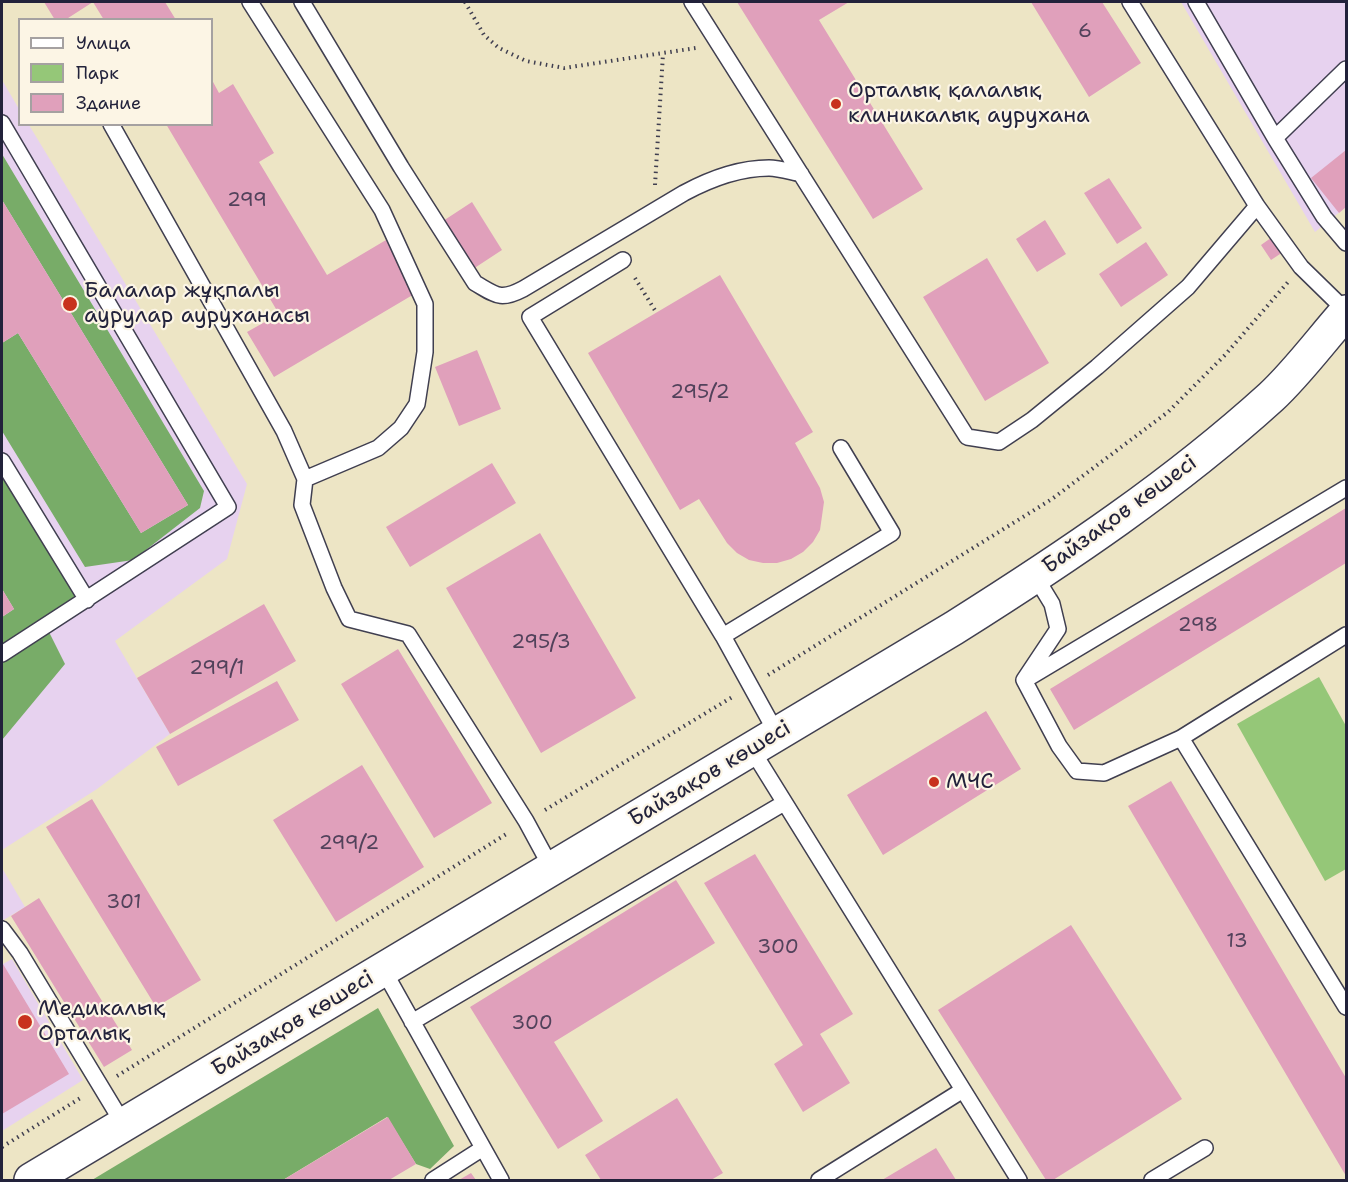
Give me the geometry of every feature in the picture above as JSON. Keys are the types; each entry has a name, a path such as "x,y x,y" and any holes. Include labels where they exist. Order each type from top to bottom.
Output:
{"street":[{"name":"Байзақов көшесі","path":"31,1180 384,971 954,628 1035,576 1184,471 1273,395 1347,311"}],"lane":[{"path":"250,2 382,210 425,304 425,352 417,404 401,428 378,448 305,478"},
{"path":"302,2 401,167 475,283 493,294 508,296 709,180 740,171 770,168 801,174"},
{"path":"692,2 967,437 999,442 1032,420 1097,367 1188,287 1257,207"},
{"path":"1130,2 1257,207 1301,267 1347,311"},
{"path":"1196,2 1324,217 1347,243"},
{"path":"1275,138 1347,69"},
{"path":"2,123 228,507 2,654"},
{"path":"112,126 284,431 305,478 303,505 334,588 350,619 408,634 526,821 552,869"},
{"path":"624,260 530,317 723,636 750,686 764,742 784,803 1018,1180"},
{"path":"723,636 892,533 841,448"},
{"path":"2,461 87,600"},
{"path":"1024,680 1347,488"},
{"path":"1024,680 1058,629 1052,604 1035,576"},
{"path":"1024,680 1059,746 1077,771 1104,773 1181,738 1347,635"},
{"path":"1181,738 1347,1007"},
{"path":"412,1022 784,803"},
{"path":"2,929 21,954 124,1125"},
{"path":"384,971 501,1180"},
{"path":"819,1180 963,1090"},
{"path":"433,1180 483,1148"},
{"path":"1152,1180 1205,1149"}],"path":[{"path":"465,2 484,35 499,48 526,61 564,68 663,54 718,43"},
{"path":"654,211 663,54"},
{"path":"624,260 656,312"},
{"path":"2,1147 526,821 750,686 1052,499 1168,412 1225,355 1301,267"}],"shaded area":[{"path":"1181,2 1346,2 1346,207 1315,232"},
{"name":"Балалар жұқпалы аурулар ауруханасы","path":"2,80 18,107 18,126 30,126 247,484 227,559 115,641 170,734 97,789 2,850"},
{"path":"2,868 25,907 2,921"},
{"name":"Медикалық Орталық","path":"12,959 83,1080 2,1131 2,961 3,964"}],"green space":[{"path":"2,154 204,491 200,508 133,560 85,567 2,431 2,343 18,333 141,533 188,505 2,200"},
{"path":"2,461 87,600 46,626 65,664 2,740 2,617 14,609 2,589"},
{"path":"1319,677 1346,726 1346,869 1325,881 1237,724"},
{"path":"378,1008 454,1146 430,1169 416,1164 387,1117 283,1180 92,1180"}],"building":[{"path":"44,2 93,2 68,18 54,18"},
{"path":"93,2 165,2 175,18 103,18"},
{"name":"Орталық қалалық клиникалық аурухана","path":"737,2 849,2 819,20 923,189 873,219"},
{"name":"Орталық қалалық клиникалық аурухана","path":"1031,2 1102,2 1141,63 1089,97"},
{"path":"213,82 219,93 233,84 274,153 259,162 327,275 386,240 416,293 274,377 247,332 279,314 167,126 213,126"},
{"path":"1346,150 1346,207 1339,213 1311,178"},
{"path":"1109,178 1142,228 1117,244 1084,193"},
{"path":"2,200 188,505 141,533 18,333 2,343"},
{"path":"472,202 502,250 473,269 443,221"},
{"path":"1045,220 1066,254 1037,272 1016,239"},
{"path":"1275,235 1286,250 1271,260 1261,245"},
{"path":"1146,242 1168,275 1121,307 1099,274"},
{"path":"987,258 1049,363 985,401 923,297"},
{"path":"720,275 813,432 795,443 820,488 824,502 820,530 803,552 777,563 749,560 737,553 727,543 699,499 680,510 588,353"},
{"path":"477,350 501,409 459,426 435,367"},
{"path":"492,463 516,503 410,567 386,527"},
{"path":"1346,508 1346,563 1074,730 1050,689"},
{"path":"540,533 636,698 541,753 446,588"},
{"path":"2,589 14,609 2,617"},
{"path":"264,604 296,661 170,734 137,678"},
{"path":"398,649 492,803 434,838 341,684"},
{"path":"277,681 299,720 178,786 156,747"},
{"name":"МЧС","path":"986,711 1021,769 883,855 847,795"},
{"path":"362,765 424,867 336,922 273,820"},
{"path":"1171,781 1346,1078 1346,1176 1128,806"},
{"path":"92,799 201,980 156,1007 46,827"},
{"path":"755,854 853,1014 820,1034 850,1083 803,1112 774,1064 803,1045 704,883"},
{"path":"676,880 715,943 554,1042 603,1121 558,1149 470,1007"},
{"path":"39,898 132,1050 104,1067 11,916"},
{"path":"1071,925 1182,1099 1053,1180 1046,1180 938,1010"},
{"name":"Медикалық Орталық","path":"2,965 69,1074 2,1114"},
{"path":"677,1098 723,1173 711,1180 601,1180 585,1155"},
{"path":"388,1117 416,1164 389,1180 283,1180"},
{"path":"936,1148 956,1180 882,1180"},
{"path":"471,1173 476,1180 459,1180"}],"place":[{"name":"Орталық қалалық клиникалық аурухана","path":"836,104"},
{"name":"Балалар жұқпалы аурулар ауруханасы","path":"70,304"},
{"name":"МЧС","path":"934,782"},
{"name":"Медикалық Орталық","path":"25,1022"}]}
